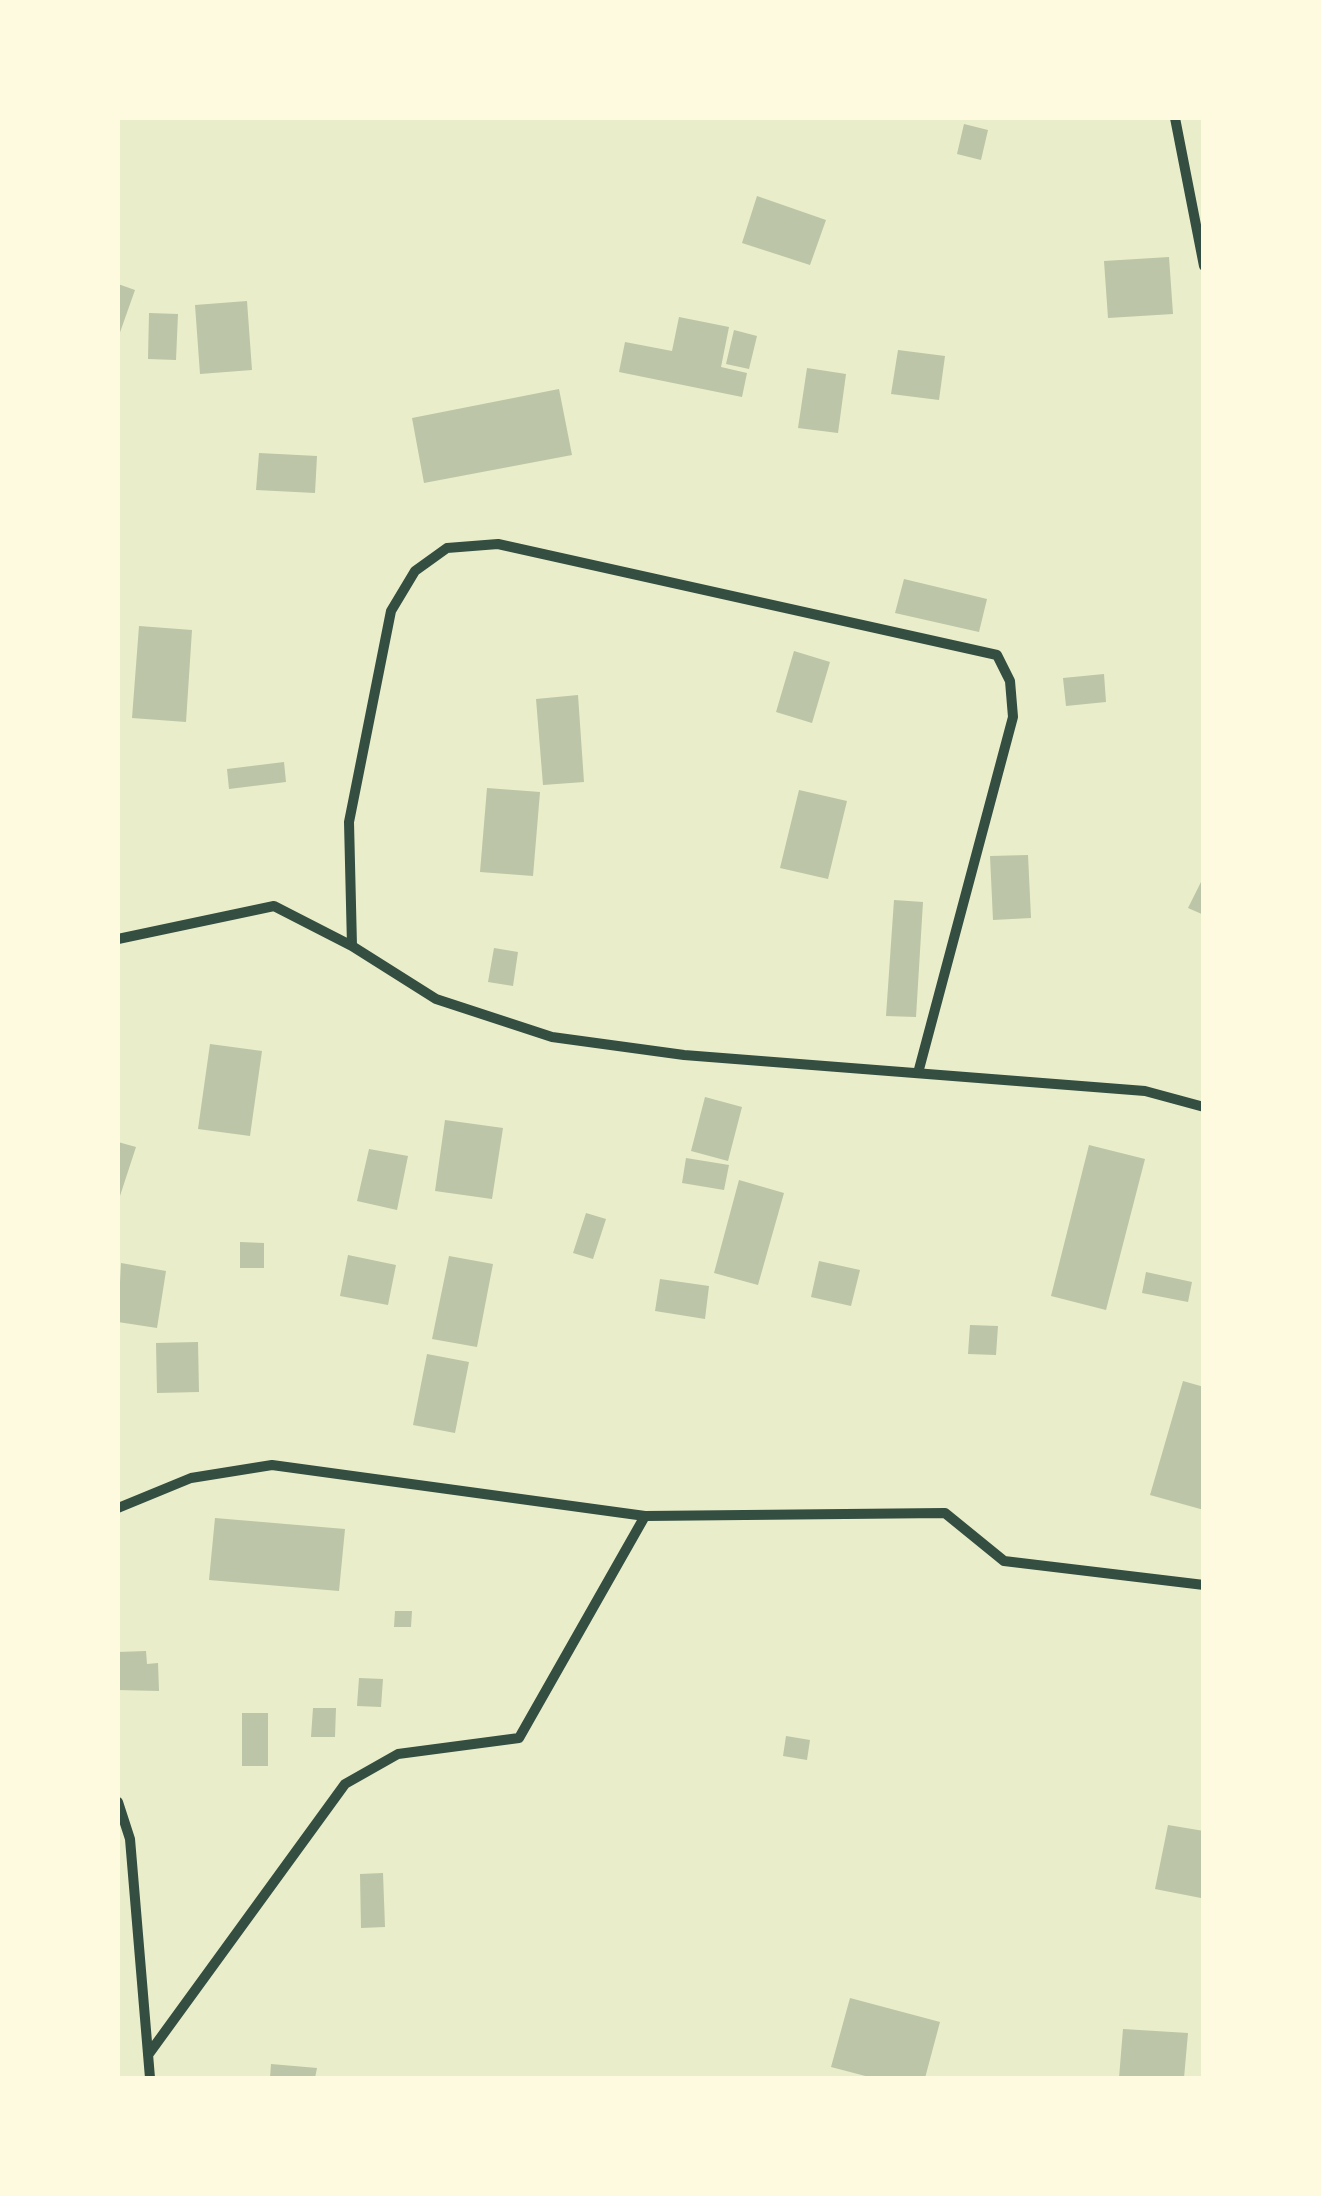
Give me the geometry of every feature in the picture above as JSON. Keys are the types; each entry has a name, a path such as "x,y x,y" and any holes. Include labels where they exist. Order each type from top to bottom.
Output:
{"street":[{"path":"1175,118 1204,266"},
{"path":"352,946 349,822 391,611 415,571 447,548 498,544 940,642 997,655 1010,681 1013,716 918,1073"},
{"path":"118,938 274,906 352,946 436,999 552,1037 684,1055 1145,1090 1204,1107"},
{"path":"118,1508 192,1478 272,1465 645,1516 945,1514 1004,1562 1204,1585"},
{"path":"148,2055 345,1784 398,1754 519,1738 645,1516"},
{"path":"118,1802 130,1838 150,2078"}],"building":[{"path":"964,124 988,130 981,160 957,154"},
{"path":"757,196 826,220 810,265 742,243"},
{"path":"1169,257 1173,314 1108,318 1104,261"},
{"path":"118,284 135,290 118,338"},
{"path":"247,301 252,370 200,374 195,305"},
{"path":"149,313 178,314 176,360 148,359"},
{"path":"679,317 729,327 721,367 747,373 742,397 619,372 625,342 672,351"},
{"path":"734,330 757,336 749,369 726,364"},
{"path":"898,350 945,356 939,400 891,394"},
{"path":"807,368 846,374 838,433 798,428"},
{"path":"559,389 572,455 424,483 412,418"},
{"path":"259,453 317,456 315,493 256,490"},
{"path":"904,579 987,599 979,632 895,613"},
{"path":"139,626 192,630 186,722 132,718"},
{"path":"794,651 830,662 812,723 776,712"},
{"path":"1104,674 1106,702 1066,706 1063,678"},
{"path":"578,695 584,782 543,785 536,699"},
{"path":"284,762 286,782 229,789 227,769"},
{"path":"487,788 540,792 533,876 480,872"},
{"path":"799,790 847,801 828,879 780,868"},
{"path":"1028,855 1031,918 993,920 990,856"},
{"path":"1204,876 1204,915 1188,908"},
{"path":"894,900 923,902 916,1017 886,1016"},
{"path":"494,948 518,952 513,986 488,982"},
{"path":"210,1044 262,1051 250,1136 198,1129"},
{"path":"705,1097 742,1107 728,1161 691,1151"},
{"path":"445,1120 503,1128 492,1199 435,1191"},
{"path":"118,1142 136,1147 118,1202"},
{"path":"1089,1145 1145,1159 1106,1310 1051,1296"},
{"path":"369,1149 408,1156 397,1210 357,1201"},
{"path":"686,1158 729,1165 724,1190 682,1183"},
{"path":"739,1180 784,1193 758,1285 714,1273"},
{"path":"586,1213 606,1219 593,1259 573,1253"},
{"path":"240,1242 264,1243 264,1268 240,1268"},
{"path":"348,1255 396,1265 388,1305 340,1296"},
{"path":"449,1256 493,1264 477,1347 432,1339"},
{"path":"819,1261 860,1270 851,1306 811,1297"},
{"path":"121,1263 166,1271 157,1328 118,1322"},
{"path":"1146,1272 1192,1282 1188,1302 1142,1293"},
{"path":"660,1279 709,1286 705,1319 655,1311"},
{"path":"970,1325 998,1326 996,1355 968,1354"},
{"path":"198,1342 199,1392 157,1393 156,1343"},
{"path":"427,1354 469,1362 455,1433 413,1425"},
{"path":"1183,1381 1204,1387 1204,1510 1150,1495"},
{"path":"215,1518 345,1529 339,1591 209,1580"},
{"path":"395,1611 412,1611 411,1627 394,1627"},
{"path":"146,1651 147,1664 158,1663 159,1691 118,1690 118,1652"},
{"path":"359,1678 383,1679 381,1707 357,1706"},
{"path":"313,1708 336,1708 335,1737 311,1737"},
{"path":"242,1713 268,1713 268,1766 242,1766"},
{"path":"786,1736 810,1740 807,1760 783,1756"},
{"path":"1168,1825 1204,1831 1201,1898 1155,1889"},
{"path":"383,1873 385,1927 361,1928 360,1874"},
{"path":"850,1998 940,2022 925,2078 873,2078 831,2067"},
{"path":"1123,2029 1188,2033 1184,2078 1119,2078"},
{"path":"271,2064 317,2068 315,2078 270,2078"}]}
